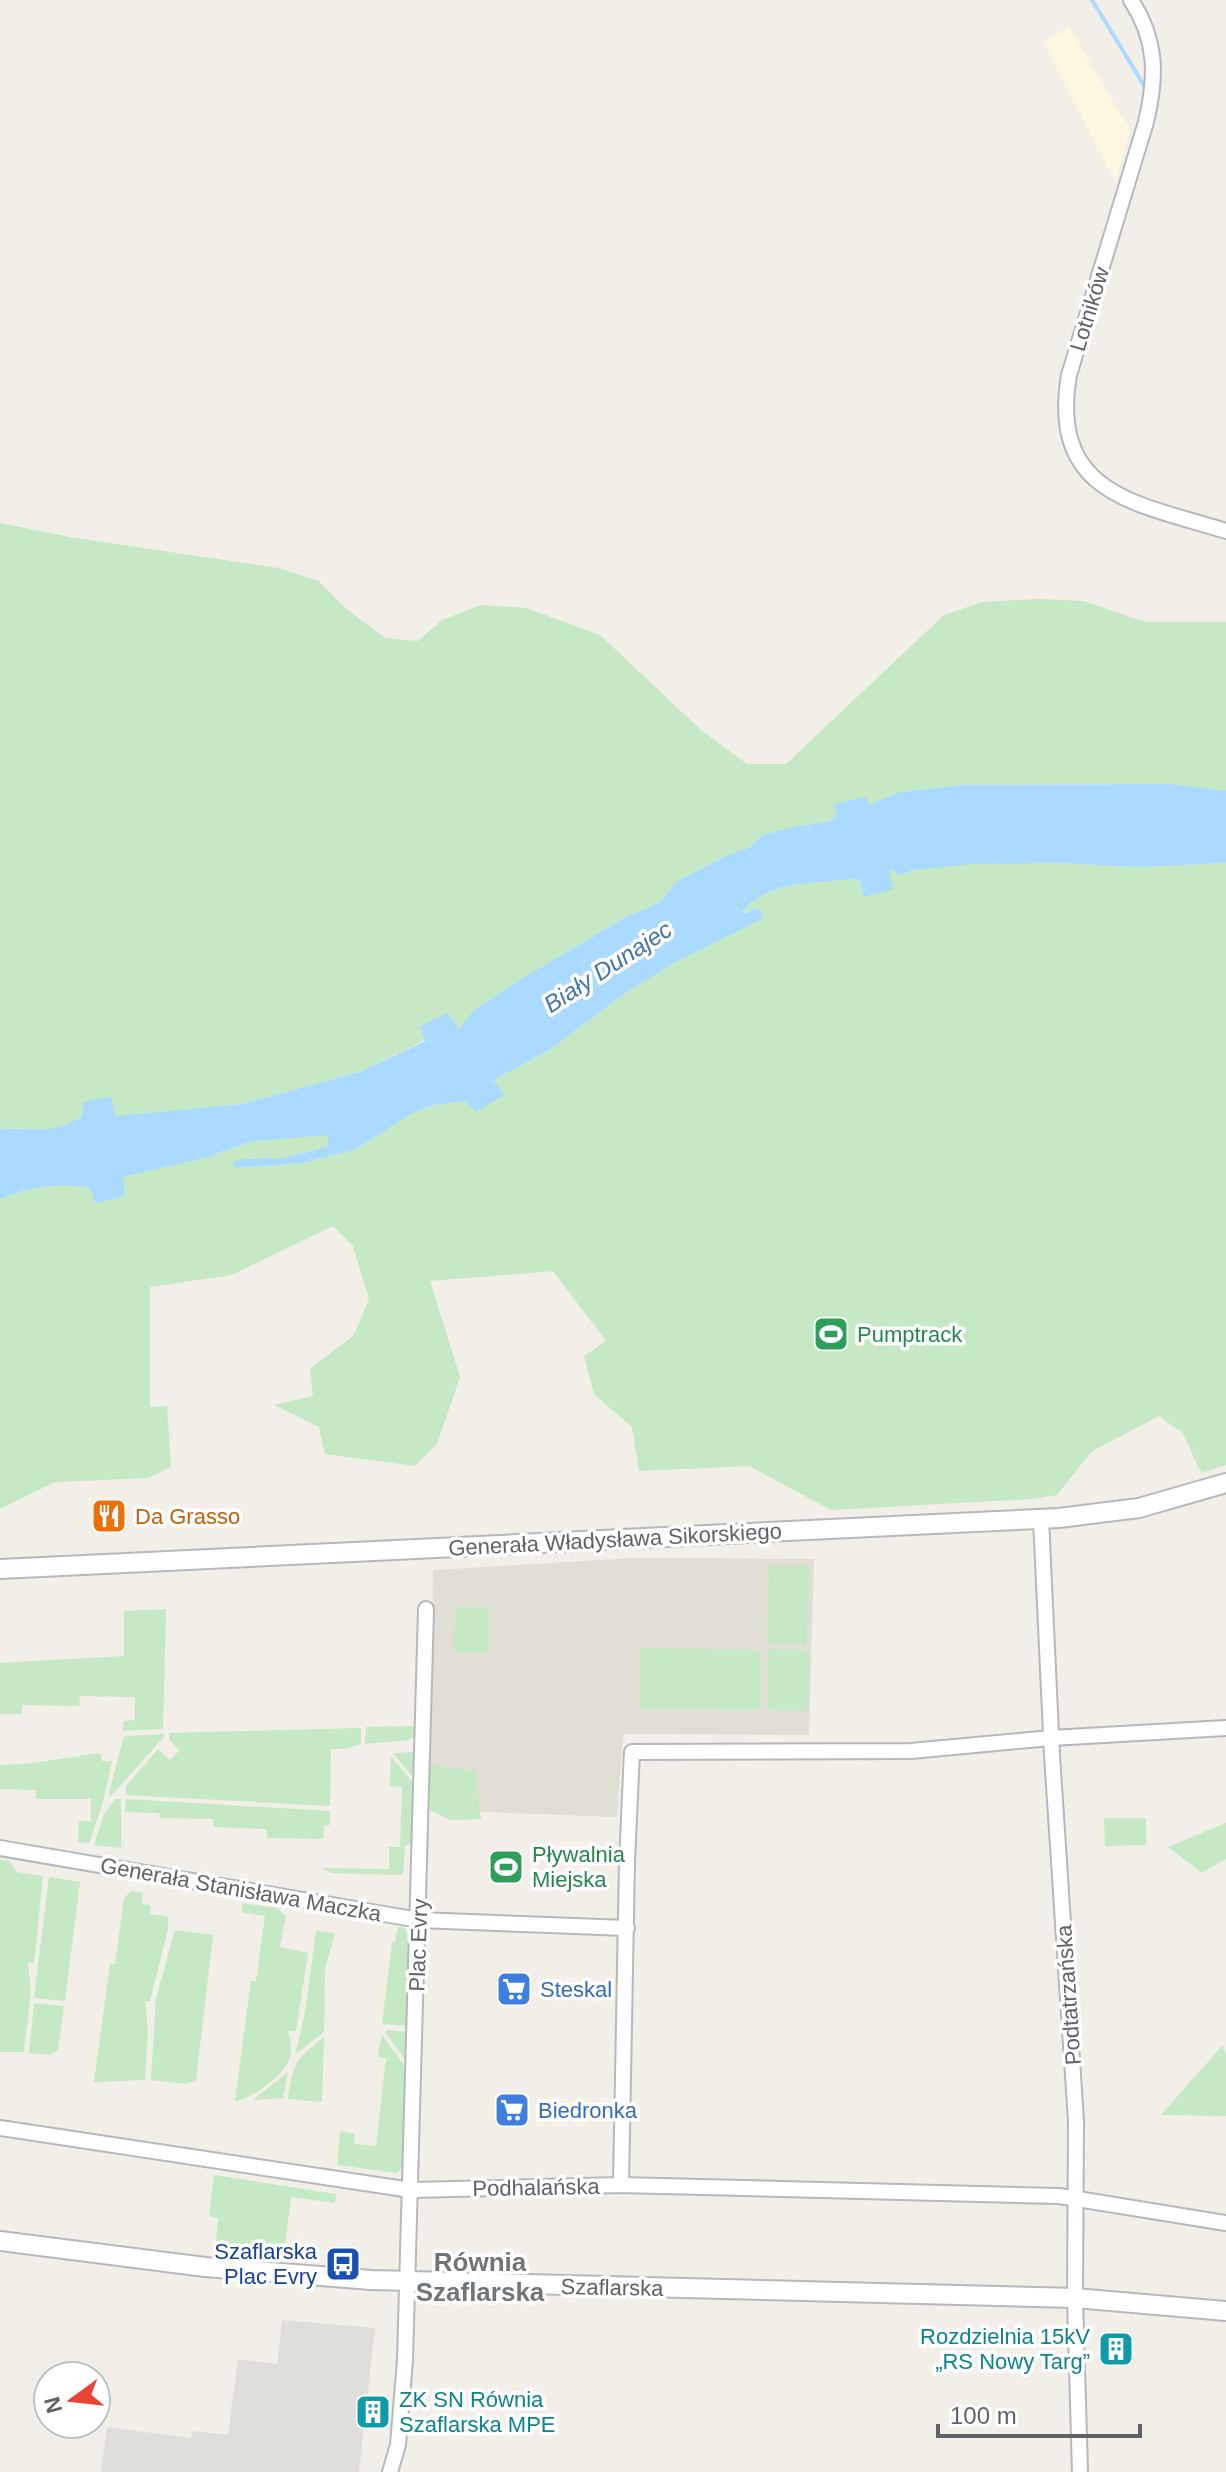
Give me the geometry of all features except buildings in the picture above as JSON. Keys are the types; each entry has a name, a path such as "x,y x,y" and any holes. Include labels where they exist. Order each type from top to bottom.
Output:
{"street":[{"name":"Lotników","path":"1131,0 1144,22 1153,48 1153,88 1146,122 1069,375 1066,427 1077,457 1098,483 1137,503 1226,531"},
{"name":"Generała Władysława Sikorskiego","path":"0,1569 1041,1519 1139,1508 1226,1483"},
{"name":"Podtatrzańska","path":"1041,1519 1051,1738 1076,2121 1075,2298 1080,2472"},
{"name":"Plac Evry","path":"390,2472 401,2419 411,2190 409,2161 419,1920 426,1609"},
{"path":"621,2185 632,1752 911,1751 1051,1738 1226,1728"},
{"name":"Generała Stanisława Maczka","path":"0,1848 419,1920 627,1928"},
{"name":"Podhalańska","path":"0,2128 411,2190 621,2185 1077,2198 1226,2223"},
{"name":"Szaflarska","path":"0,2241 297,2276 1075,2298 1226,2311"}],"shaded area":[{"path":"1069,27 1130,130 1116,183 1043,41"},
{"path":"635,1558 814,1559 809,1735 623,1734 617,1817 430,1810 433,1570"},
{"path":"282,2320 375,2328 359,2472 101,2472 105,2440 112,2440 112,2428 191,2438 192,2431 228,2435 238,2359 277,2364"}],"green space":[{"path":"0,523 69,537 278,568 318,581 349,611 385,638 418,641 442,620 481,605 526,608 600,635 701,730 747,764 786,764 944,615 982,602 1038,599 1084,601 1145,622 1226,622 1226,791 1165,784 962,785 900,792 869,805 834,805 837,816 827,822 763,835 750,847 677,881 660,902 624,918 521,979 460,1029 447,1013 425,1040 360,1072 242,1104 115,1117 110,1096 67,1126 35,1132 20,1128 0,1129"},
{"path":"1054,863 1140,867 1226,863 1226,1465 1201,1473 1183,1433 1159,1416 1091,1452 1057,1495 1032,1499 831,1510 749,1466 639,1471 632,1427 594,1394 584,1356 606,1341 553,1271 430,1281 460,1377 437,1444 415,1466 325,1454 319,1427 274,1405 313,1396 310,1369 354,1335 369,1299 353,1246 333,1226 231,1275 150,1287 150,1407 167,1406 171,1467 148,1478 55,1482 0,1509 0,1199 22,1191 56,1186 91,1188 95,1202 124,1196 122,1177 208,1157 253,1141 328,1134 328,1146 284,1158 243,1159 234,1168 303,1163 356,1149 413,1113 434,1105 465,1101 494,1080 551,1049 624,994 677,961 761,919 743,911 766,894 793,885 851,879 860,881 864,897 888,868 901,875 956,864"},
{"path":"769,1565 809,1566 807,1644 767,1643"},
{"path":"455,1607 489,1607 488,1653 454,1652"},
{"path":"166,1609 163,1729 123,1731 124,1721 135,1720 135,1697 80,1696 79,1706 22,1705 22,1714 0,1714 0,1663 124,1656 124,1611"},
{"path":"640,1648 761,1650 760,1710 639,1709"},
{"path":"768,1649 809,1650 808,1711 767,1710"},
{"path":"418,1726 416,1735 408,1740 365,1744 366,1727"},
{"path":"361,1728 361,1744 331,1749 330,1806 126,1795 126,1786 158,1749 170,1760 180,1750 169,1740 169,1733"},
{"path":"164,1734 164,1737 110,1797 124,1736"},
{"path":"417,1752 416,1781 393,1753"},
{"path":"100,1753 102,1761 112,1761 103,1802 89,1843 78,1842 79,1821 91,1821 91,1799 36,1799 36,1790 0,1789 0,1765"},
{"path":"391,1756 416,1786 414,1844 405,1845 403,1875 332,1873 321,1868 389,1869 389,1847 400,1847 402,1787 390,1786"},
{"path":"430,1765 476,1771 481,1819 451,1820 430,1810"},
{"path":"115,1799 121,1799 121,1848 94,1845 104,1814"},
{"path":"126,1799 330,1811 330,1825 324,1825 323,1839 267,1838 267,1829 213,1827 213,1819 160,1818 159,1813 125,1812"},
{"path":"1104,1818 1146,1818 1146,1845 1105,1846"},
{"path":"1226,1823 1226,1859 1202,1873 1168,1847"},
{"path":"0,1860 10,1861 17,1872 43,1876 34,1963 28,1963 31,1993 24,2052 0,2052"},
{"path":"49,1877 80,1882 65,2001 34,1998"},
{"path":"131,1891 143,1893 142,1904 151,1905 150,1914 168,1917 168,1929 150,2001 145,2001 148,2031 145,2080 94,2082 110,1964 115,1964 124,1898"},
{"path":"242,1903 277,1908 286,1916 280,1947 308,1953 296,2031 288,2031 291,2050 287,2064 267,2085 235,2101 251,1981 256,1981 265,1916 242,1912"},
{"path":"398,1927 406,1928 412,1939 409,2026 382,2024 392,1942 395,1942"},
{"path":"175,1930 213,1935 196,2080 186,2084 151,2080 156,1999"},
{"path":"316,1931 335,1933 325,1969 324,2032 295,2055 305,2013"},
{"path":"34,2003 64,2006 58,2050 49,2055 29,2053"},
{"path":"385,2032 409,2032 407,2062"},
{"path":"383,2036 406,2068 402,2167 397,2173 337,2165 340,2131 355,2134 354,2144 376,2146 386,2058 378,2057"},
{"path":"324,2037 322,2102 288,2099 297,2063"},
{"path":"1223,2045 1226,2055 1226,2116 1161,2115"},
{"path":"288,2072 283,2098 253,2100"},
{"path":"214,2175 336,2194 335,2203 291,2197 283,2261 215,2254 218,2218 209,2216"}],"water":[{"name":"Biały Dunajec","path":"1169,784 1226,791 1226,863 1140,867 1054,863 971,864 914,870 901,875 889,869 893,889 864,897 860,881 851,879 793,885 766,894 743,911 746,914 752,908 762,911 762,919 677,961 624,994 551,1049 494,1080 504,1095 476,1112 465,1101 434,1105 413,1113 356,1149 303,1163 234,1168 233,1163 243,1159 284,1158 328,1146 328,1135 253,1141 208,1157 123,1177 125,1196 95,1203 90,1188 67,1186 22,1191 0,1199 0,1129 51,1129 82,1116 83,1103 111,1096 115,1116 242,1104 360,1072 425,1041 420,1027 447,1013 460,1029 473,1011 521,979 624,918 660,902 677,881 750,847 763,835 827,822 837,816 834,804 866,797 869,805 900,792 962,785"}],"waterway":[{"path":"1092,0 1145,87"}],"place":[{"name":"Pumptrack","path":"831,1334"},
{"name":"Da Grasso","path":"109,1516"},
{"name":"Pływalnia Miejska","path":"506,1867"},
{"name":"Steskal","path":"514,1989"},
{"name":"Biedronka","path":"512,2110"},
{"name":"Szaflarska Plac Evry","path":"343,2264"},
{"name":"Rozdzielnia 15kV „RS Nowy Targ”","path":"1116,2349"},
{"name":"ZK SN Równia Szaflarska MPE","path":"373,2412"}],"district":[{"name":"Równia Szaflarska","path":"480,2277"}]}
